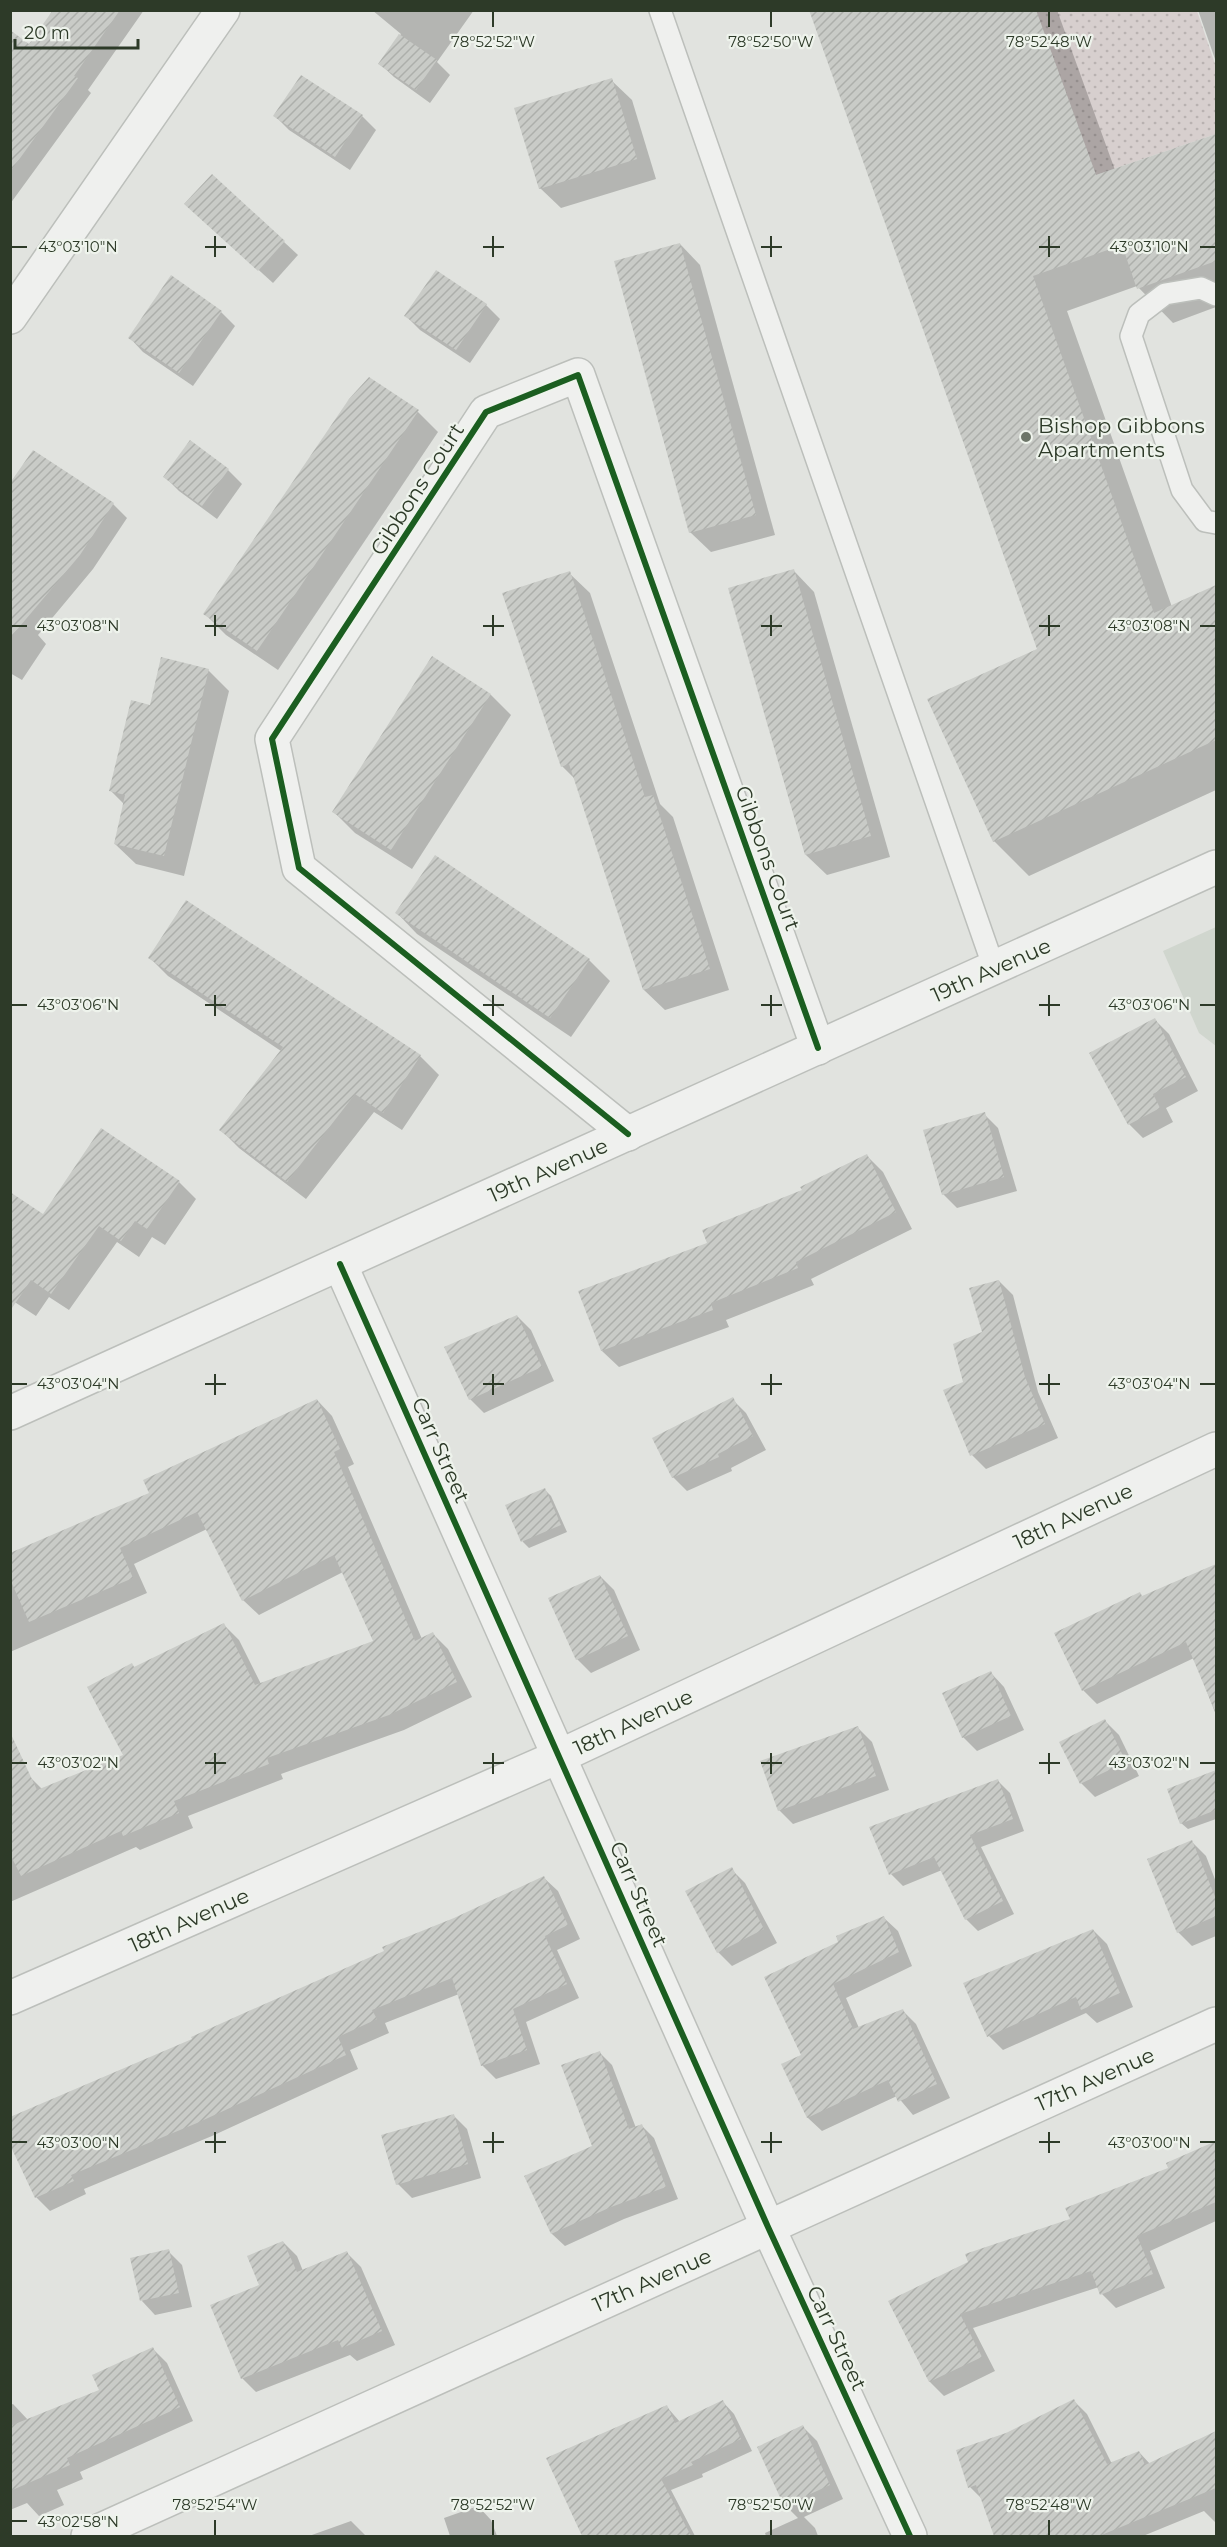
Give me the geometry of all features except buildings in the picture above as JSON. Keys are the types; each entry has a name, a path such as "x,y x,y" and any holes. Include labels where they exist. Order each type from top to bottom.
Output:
{"street":[{"path":"10,317 223,10"},
{"name":"Gibbons Court","path":"628,1134 299,868 272,739 486,412 578,375 818,1048"},
{"name":"19th Avenue","path":"10,1413 1216,867"},
{"name":"Carr Street","path":"340,1264 768,2227 910,2536"},
{"name":"18th Avenue","path":"10,1998 560,1756 1216,1449"},
{"name":"17th Avenue","path":"88,2536 1216,2024"}],"lane":[{"path":"660,10 994,968"},
{"path":"1216,295 1201,288 1165,294 1138,314 1131,336 1182,490 1205,521 1216,523"}],"shaded area":[{"path":"1036,11 1197,11 1216,67 1216,134 1096,175"},
{"path":"1216,927 1216,1046 1199,1033 1163,951"}],"cycle path":[{"path":"628,1134 299,868 272,739 486,412 578,375 818,1048"},
{"path":"340,1264 768,2227 910,2536"}],"place":[{"name":"Bishop Gibbons Apartments","path":"1026,437"}]}
